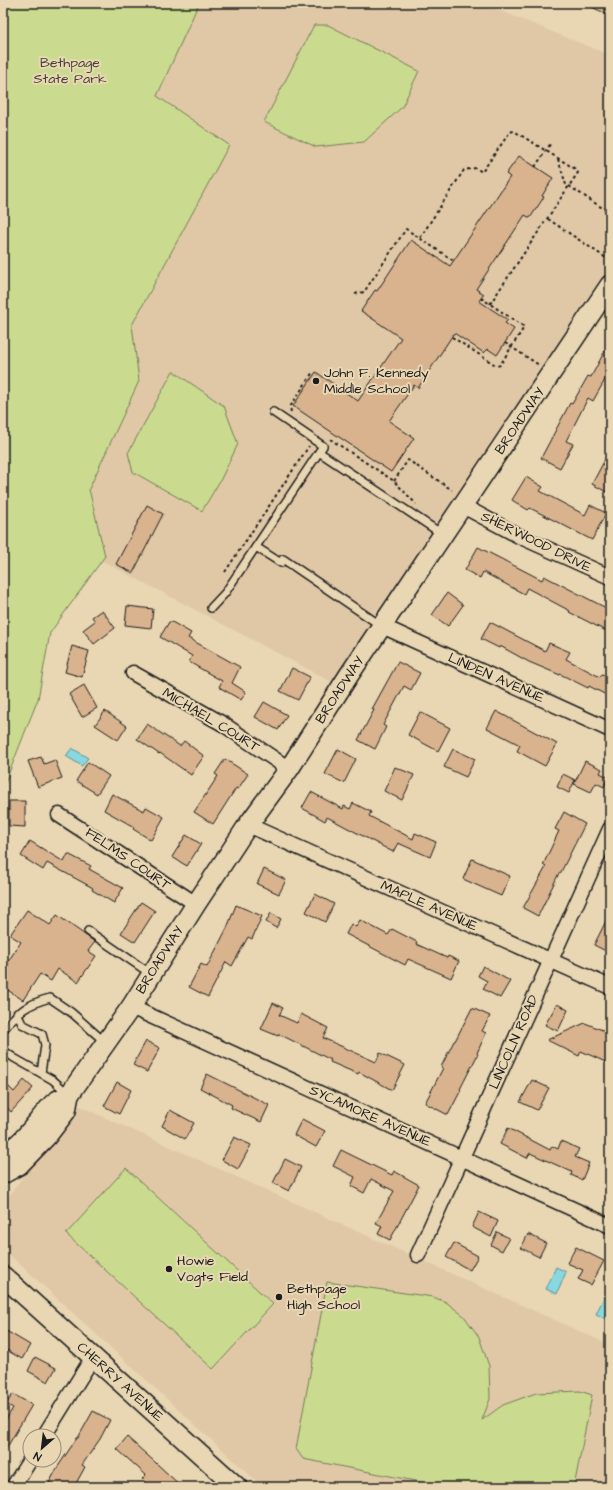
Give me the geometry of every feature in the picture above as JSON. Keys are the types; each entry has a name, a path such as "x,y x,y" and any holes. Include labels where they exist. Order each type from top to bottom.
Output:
{"main road":[{"name":"BROADWAY","path":"3,1174 20,1165 47,1136 66,1111 69,1095 131,1007 248,825 289,769 349,675 610,285"},
{"name":"BROADWAY","path":"3,1154 9,1151 36,1125 56,1101 69,1095"},
{"path":"3,1188 20,1165"},
{"name":"CHERRY AVENUE","path":"3,1276 237,1487"}],"street":[{"name":"SHERWOOD DRIVE","path":"463,506 519,536 608,572"},
{"name":"LINDEN AVENUE","path":"382,626 610,730"},
{"name":"MICHAEL COURT","path":"133,673 223,724 289,769"},
{"name":"FELMS COURT","path":"59,815 196,904"},
{"name":"MAPLE AVENUE","path":"248,825 610,987"},
{"name":"LINCOLN ROAD","path":"418,1255 610,829"},
{"name":"SYCAMORE AVENUE","path":"131,1007 610,1226"},
{"path":"49,1428 93,1357"},
{"path":"13,1487 25,1468"}],"lane":[{"path":"211,608 225,593 323,446 273,412"},
{"path":"319,452 444,535"},
{"path":"256,547 281,563 284,559 382,626"},
{"path":"88,931 151,974"},
{"path":"3,1030 17,1013 37,1001 50,998 72,1012 106,1043"},
{"path":"17,1013 22,1024 42,1034 45,1045 41,1073"},
{"path":"3,1050 14,1058 53,1080 69,1095"}],"path":[{"path":"420,238 464,170 476,168 482,172 510,132 514,132 578,170 490,304"},
{"path":"535,167 551,143"},
{"path":"558,158 568,187 610,213"},
{"path":"547,218 606,258"},
{"path":"355,294 364,292 406,229 454,261"},
{"path":"452,337 497,366 500,365 523,329 522,326 481,298"},
{"path":"505,343 551,373"},
{"path":"291,413 290,407 312,372"},
{"path":"324,435 394,481 419,508"},
{"path":"225,572 309,445"},
{"path":"394,481 408,460 452,490"}],"shaded area":[{"name":"John F. Kennedy Middle School","path":"146,3 481,3 610,55 610,271 332,682 74,546"},
{"name":"Bethpage High School","path":"75,1104 610,1345 610,1487 263,1487 3,1249 3,1204"}],"green space":[{"name":"Bethpage State Park","path":"3,3 199,3 157,96 229,145 132,325 139,381 89,489 105,556 50,633 38,699 3,788 3,618 7,592 3,587"},
{"path":"314,25 328,25 419,71 402,107 364,142 316,147 264,122"},
{"path":"173,371 224,406 238,444 221,479 202,511 133,472 128,453"},
{"name":"Howie Vogts Field","path":"126,1168 273,1304 213,1369 66,1234"},
{"path":"327,1282 433,1297 446,1302 464,1316 479,1337 489,1366 490,1399 482,1420 503,1405 536,1393 580,1391 592,1395 574,1487 446,1487 303,1459 296,1449"}],"water":[{"path":"72,748 88,758 82,766 66,756"},
{"path":"556,1267 566,1272 557,1294 546,1289"},
{"path":"605,1295 610,1297 610,1310 606,1319 596,1314"}],"building":[{"path":"584,3 610,3 610,16"},
{"path":"519,156 553,178 542,196 544,197 530,218 525,215 476,289 484,294 479,301 508,320 505,323 514,329 497,355 488,349 484,353 454,333 418,388 414,385 389,421 414,438 391,472 293,406 316,372 358,401 401,338 361,311 375,290 377,291 411,240 450,266 510,177 506,174"},
{"path":"610,341 610,371 593,401 588,398 566,441 573,444 560,468 541,458 570,403 572,404 588,376 591,377"},
{"path":"610,450 610,494 592,484"},
{"path":"526,477 543,487 540,491 585,515 590,505 606,513 592,540 530,508 528,510 512,500"},
{"path":"147,505 163,514 133,573 116,564"},
{"path":"478,547 542,580 544,576 610,610 610,633 527,588 524,594 483,572 480,578 465,570"},
{"path":"447,593 463,605 448,626 432,615"},
{"path":"127,606 153,609 151,628 125,625"},
{"path":"102,610 115,628 94,644 83,630 95,621 92,617"},
{"path":"169,622 172,622 191,633 188,638 240,667 232,683 246,692 241,700 219,687 222,681 189,662 192,656 160,637"},
{"path":"490,622 545,651 549,643 570,652 566,659 600,677 602,674 610,678 610,697 589,686 588,688 560,674 529,662 500,646 499,648 481,639"},
{"path":"72,646 89,651 82,677 65,672"},
{"path":"398,662 420,673 411,690 404,686 383,725 386,727 375,749 358,740 374,710 372,709"},
{"path":"292,668 310,677 298,700 280,691"},
{"path":"84,685 97,708 82,717 69,694"},
{"path":"264,702 287,715 278,730 255,717"},
{"path":"105,711 127,726 118,740 95,725"},
{"path":"496,711 557,744 545,766 517,751 520,745 487,728"},
{"path":"420,712 450,728 438,751 408,735"},
{"path":"147,724 180,746 184,741 204,756 191,775 137,739"},
{"path":"338,749 356,759 344,783 325,774"},
{"path":"453,749 475,759 466,777 444,767"},
{"path":"41,757 44,764 55,760 62,778 38,787 28,761"},
{"path":"225,759 248,774 238,789 236,788 213,824 194,812 218,776 215,774"},
{"path":"585,761 602,769 600,773 608,777 604,787 596,783 591,792 574,784"},
{"path":"88,762 109,776 97,794 76,781"},
{"path":"395,767 414,775 402,800 384,791"},
{"path":"563,774 575,780 569,793 557,787"},
{"path":"311,792 343,809 344,806 350,809 353,803 371,812 369,816 413,839 415,833 436,842 430,857 398,843 393,852 327,817 325,821 302,808"},
{"path":"112,794 144,811 146,807 164,817 151,840 133,829 134,827 104,810"},
{"path":"9,801 25,801 25,827 9,826"},
{"path":"564,812 585,824 538,916 523,908 546,867 543,865 559,831 555,829"},
{"path":"186,835 201,844 187,866 172,857"},
{"path":"30,841 64,862 68,854 91,866 89,869 123,888 114,903 92,890 93,888 47,863 43,870 21,856"},
{"path":"472,859 510,876 501,896 463,879"},
{"path":"264,869 286,880 279,894 257,884"},
{"path":"315,894 334,904 325,922 306,912"},
{"path":"141,902 155,911 135,942 121,933"},
{"path":"236,905 262,916 252,939 248,937 232,966 226,962 208,997 189,987 201,964 207,967 227,928"},
{"path":"27,910 50,925 57,915 95,942 88,951 96,956 78,982 58,969 51,981 40,974 23,1000 3,987 3,969 21,942 10,935"},
{"path":"271,913 281,919 276,928 266,922"},
{"path":"610,913 610,953 594,945"},
{"path":"360,920 388,935 392,929 417,942 416,944 447,958 448,956 459,961 451,978 408,959 405,965 346,934 351,924 356,927"},
{"path":"483,966 510,981 500,998 483,989 487,981 478,976"},
{"path":"273,1003 283,1008 279,1015 297,1023 301,1014 328,1028 323,1038 376,1062 380,1053 405,1065 392,1090 359,1072 358,1074 330,1062 331,1060 279,1034 278,1036 261,1029"},
{"path":"557,1004 568,1010 558,1031 545,1025"},
{"path":"472,1008 490,1016 482,1031 486,1033 477,1053 478,1054 448,1115 425,1103 443,1068 441,1067"},
{"path":"585,1023 605,1031 606,1036 610,1038 610,1064 581,1051 579,1056 547,1040"},
{"path":"146,1041 160,1048 147,1072 133,1065"},
{"path":"207,1074 269,1105 261,1122 231,1108 232,1105 200,1088"},
{"path":"24,1080 33,1088 11,1112 3,1103 3,1081 14,1092"},
{"path":"532,1080 549,1088 537,1110 520,1102"},
{"path":"117,1082 131,1090 119,1114 104,1106"},
{"path":"170,1110 194,1123 185,1139 162,1126"},
{"path":"302,1119 325,1131 316,1147 294,1135"},
{"path":"508,1128 550,1150 552,1146 558,1149 561,1141 579,1149 575,1157 589,1163 582,1180 571,1175 572,1172 530,1153 527,1158 500,1144"},
{"path":"234,1137 251,1145 238,1169 222,1160"},
{"path":"341,1150 392,1175 394,1171 419,1185 390,1240 378,1234 382,1226 376,1223 394,1191 371,1179 364,1193 351,1186 355,1177 333,1166"},
{"path":"285,1159 301,1167 289,1191 273,1183"},
{"path":"479,1212 498,1221 491,1237 472,1227"},
{"path":"497,1232 509,1238 502,1251 491,1245"},
{"path":"528,1234 546,1243 539,1257 521,1248"},
{"path":"454,1243 478,1256 470,1270 446,1257"},
{"path":"576,1247 604,1261 591,1285 578,1279 583,1270 567,1263"},
{"path":"3,1329 30,1345 22,1359 3,1348"},
{"path":"35,1357 56,1368 48,1382 28,1371"},
{"path":"13,1394 32,1405 3,1454 3,1424 13,1408 6,1404"},
{"path":"93,1411 110,1420 100,1439 82,1465 85,1467 74,1487 47,1487 57,1468 62,1468 62,1460 78,1438"},
{"path":"127,1437 182,1487 150,1487 142,1479 146,1475 117,1449"}],"place":[{"name":"John F. Kennedy Middle School","path":"316,381"},
{"name":"Howie Vogts Field","path":"169,1269"},
{"name":"Bethpage High School","path":"279,1297"}]}
